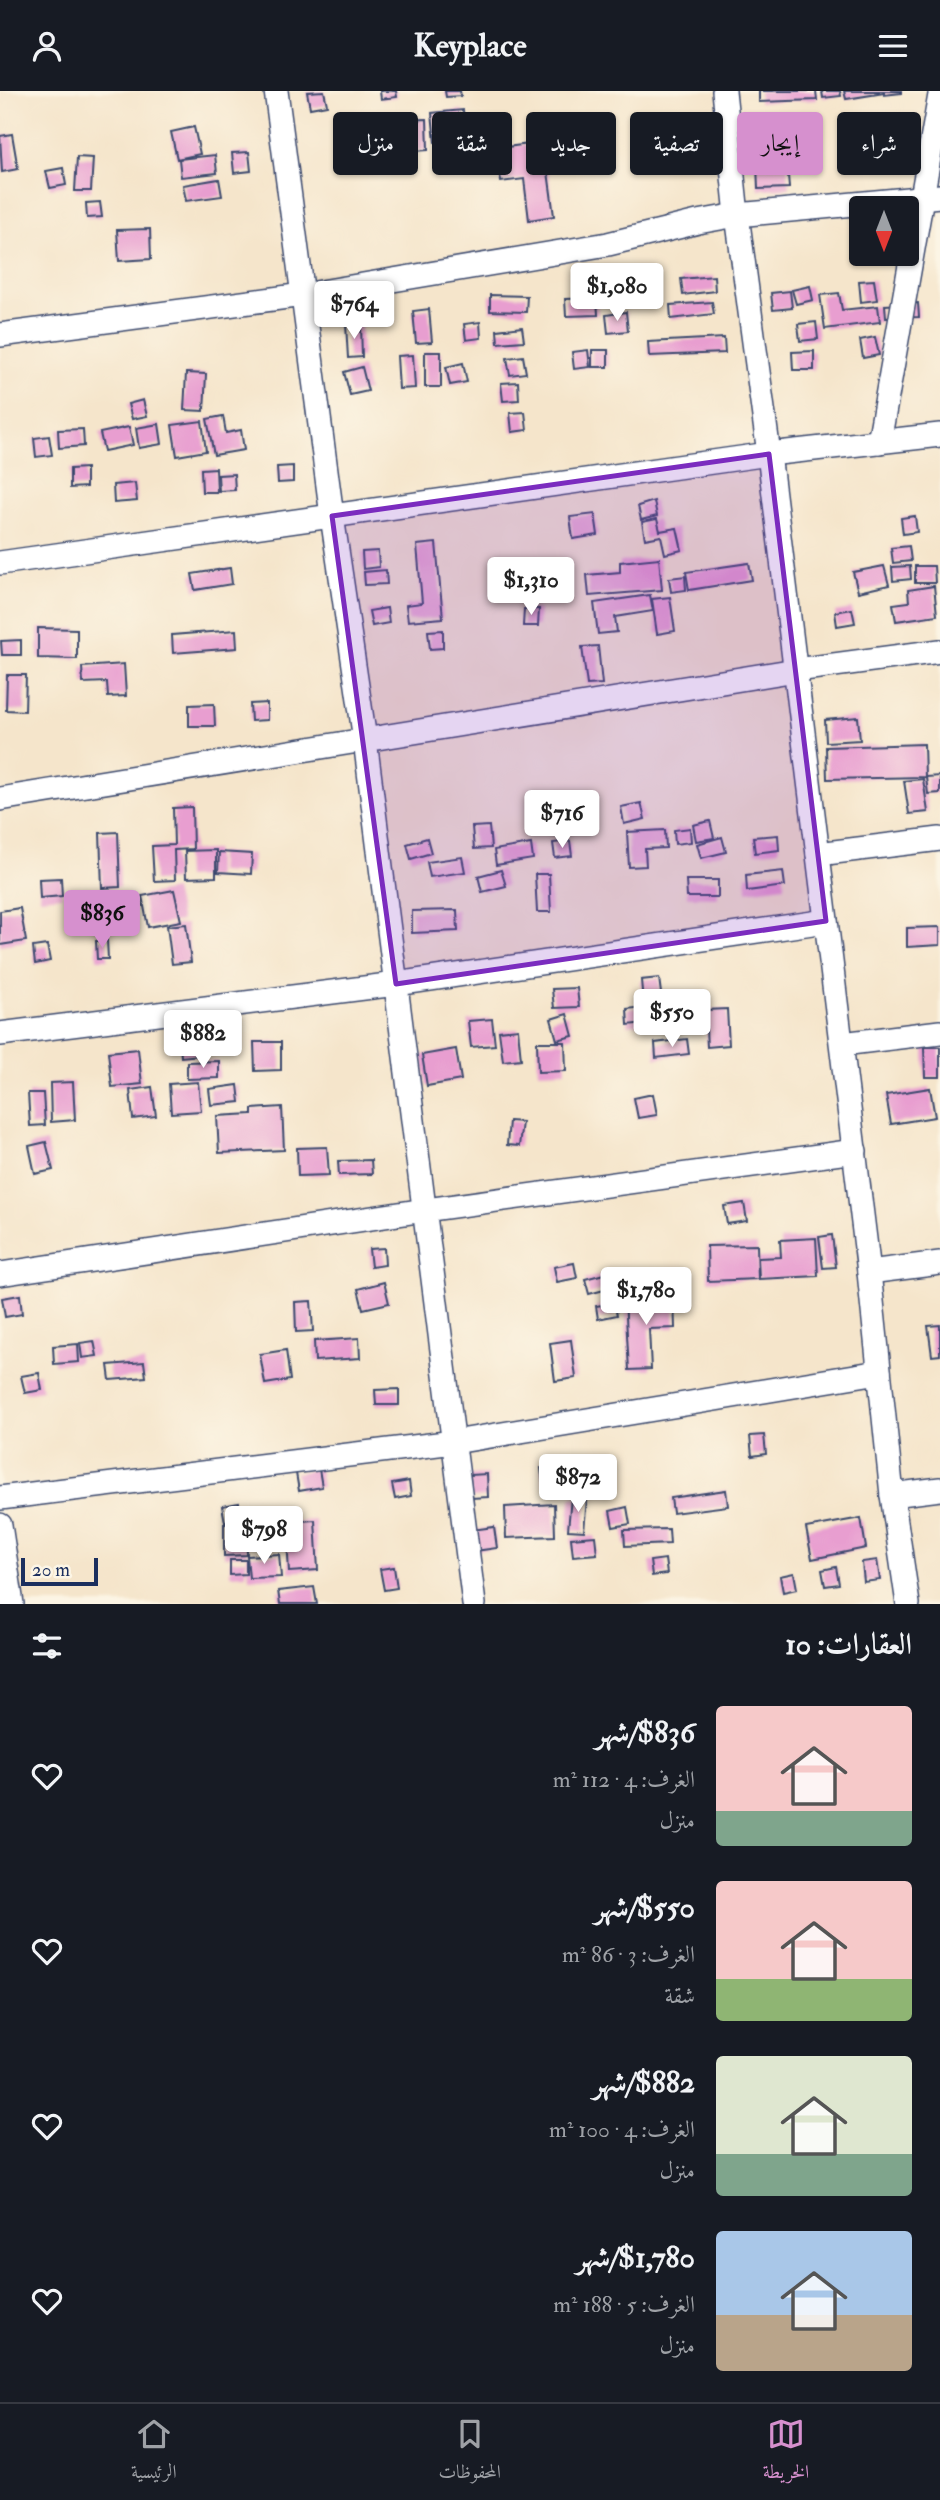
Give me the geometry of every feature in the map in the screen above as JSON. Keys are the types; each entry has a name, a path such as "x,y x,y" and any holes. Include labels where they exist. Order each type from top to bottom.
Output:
{"street":[{"path":"276,91 332,516 365,740 474,1604"},
{"path":"724,91 737,215 855,1151 892,1495 908,1604"},
{"path":"879,442 932,197 940,95"},
{"path":"0,335 303,295 608,244 737,215 932,197"},
{"path":"0,563 769,454 940,435"},
{"path":"0,799 796,670 940,651"},
{"path":"818,854 940,839"},
{"path":"0,1034 396,984 826,921"},
{"path":"842,1044 940,1032"},
{"path":"0,1274 425,1210 855,1151"},
{"path":"869,1272 940,1263"},
{"path":"0,1498 454,1442 880,1372"},
{"path":"892,1495 940,1489"},
{"path":"0,1525 12,1604"}],"highlighted area":[{"path":"769,454 826,921 396,984 332,516"}],"building":[{"path":"324,91 327,105 310,108 307,92"},
{"path":"380,91 396,91 397,97 381,99"},
{"path":"445,91 460,91 461,96 446,97"},
{"path":"759,91 816,91 817,100 759,102"},
{"path":"822,91 840,91 841,96 823,98"},
{"path":"844,91 901,91 901,93 846,99"},
{"path":"418,119 427,119 428,150 418,151"},
{"path":"194,127 200,154 177,159 171,132"},
{"path":"12,134 18,169 2,172 0,136"},
{"path":"526,144 526,175 548,175 554,216 529,220 524,179 501,182 500,175 512,175 512,146"},
{"path":"249,152 251,171 234,173 232,153"},
{"path":"215,155 217,173 181,177 179,159"},
{"path":"77,157 93,158 91,191 75,191"},
{"path":"63,168 66,185 50,188 46,171"},
{"path":"757,175 788,175 789,188 758,189"},
{"path":"219,179 222,196 186,201 183,185"},
{"path":"100,202 102,217 87,218 86,203"},
{"path":"150,229 151,259 119,261 117,230"},
{"path":"714,276 715,291 683,295 681,279"},
{"path":"874,280 877,300 861,302 859,281"},
{"path":"810,286 813,300 796,304 792,290"},
{"path":"790,291 792,308 773,310 771,293"},
{"path":"839,293 842,310 878,306 880,322 825,329 820,295"},
{"path":"490,295 527,296 526,312 490,311"},
{"path":"597,298 598,315 566,316 565,299"},
{"path":"712,302 714,314 671,319 670,305"},
{"path":"918,303 919,317 886,318 885,305"},
{"path":"429,309 432,342 416,343 413,311"},
{"path":"626,312 628,331 608,333 606,315"},
{"path":"480,322 481,338 466,340 464,324"},
{"path":"816,322 818,339 800,341 798,324"},
{"path":"346,324 361,324 362,357 348,358"},
{"path":"522,327 524,341 498,343 497,330"},
{"path":"875,337 879,355 863,358 860,340"},
{"path":"724,338 725,353 649,356 648,342"},
{"path":"588,350 590,367 574,369 572,352"},
{"path":"592,350 608,350 608,367 592,367"},
{"path":"814,351 814,370 793,370 792,352"},
{"path":"425,352 441,352 441,387 425,387"},
{"path":"413,355 415,388 399,389 397,356"},
{"path":"523,356 526,373 510,375 507,358"},
{"path":"463,363 467,382 450,385 446,367"},
{"path":"362,367 368,391 350,395 344,372"},
{"path":"186,373 206,374 204,411 184,410"},
{"path":"518,382 519,400 503,401 501,383"},
{"path":"143,400 147,416 132,419 128,404"},
{"path":"525,412 527,430 512,432 510,413"},
{"path":"223,416 226,433 241,430 244,450 214,455 207,419"},
{"path":"202,421 206,451 177,456 172,425"},
{"path":"159,424 162,444 139,448 136,428"},
{"path":"129,427 133,445 104,451 100,433"},
{"path":"83,429 84,446 59,448 58,430"},
{"path":"49,436 52,455 36,457 34,438"},
{"path":"293,466 293,482 278,483 277,467"},
{"path":"86,468 86,487 70,488 70,469"},
{"path":"216,468 217,492 202,492 201,469"},
{"path":"234,474 235,490 219,491 218,475"},
{"path":"135,483 137,501 114,503 113,485"},
{"path":"654,501 657,516 641,520 638,506"},
{"path":"595,514 598,535 573,539 570,517"},
{"path":"915,516 917,532 903,534 901,518"},
{"path":"657,519 660,531 677,528 682,550 665,554 661,536 645,539 642,522"},
{"path":"436,543 443,618 408,621 406,605 422,603 417,545"},
{"path":"909,546 911,561 893,563 891,548"},
{"path":"378,551 379,567 363,569 362,552"},
{"path":"659,558 662,590 589,596 587,575 620,572 620,562"},
{"path":"749,563 752,580 689,590 686,572"},
{"path":"884,566 889,585 858,592 853,572"},
{"path":"910,566 911,579 893,581 892,567"},
{"path":"915,566 934,566 935,583 915,583"},
{"path":"230,568 232,584 195,590 192,574"},
{"path":"386,570 387,584 365,585 364,572"},
{"path":"685,576 686,590 671,592 669,578"},
{"path":"934,586 937,615 896,621 893,604 909,602 908,590"},
{"path":"650,595 653,611 615,617 617,632 598,634 594,603"},
{"path":"670,597 675,631 657,634 652,599"},
{"path":"387,608 389,623 372,626 369,611"},
{"path":"524,609 539,609 538,626 523,626"},
{"path":"852,609 855,623 837,626 835,612"},
{"path":"38,628 77,629 77,659 38,658"},
{"path":"236,630 237,648 173,653 172,635"},
{"path":"443,630 443,648 430,649 428,631"},
{"path":"21,640 21,655 2,655 1,641"},
{"path":"598,646 602,684 587,685 582,647"},
{"path":"124,664 126,696 108,697 107,682 83,683 82,667"},
{"path":"7,675 26,675 25,711 6,710"},
{"path":"267,703 267,720 251,721 250,704"},
{"path":"214,704 215,726 189,726 189,705"},
{"path":"858,717 860,740 826,742 825,720"},
{"path":"924,744 925,777 827,779 826,747"},
{"path":"940,776 940,793 928,794 926,777"},
{"path":"923,779 928,812 909,814 904,781"},
{"path":"641,803 645,819 624,824 621,807"},
{"path":"192,807 193,849 174,850 175,880 154,881 152,846 174,845 173,808"},
{"path":"710,821 714,838 696,841 693,825"},
{"path":"489,826 491,848 474,849 472,827"},
{"path":"690,828 691,842 675,844 674,830"},
{"path":"665,830 666,848 645,849 646,866 629,867 627,832"},
{"path":"118,832 120,887 102,888 100,833"},
{"path":"778,835 779,850 755,853 753,837"},
{"path":"722,837 726,852 701,858 697,844"},
{"path":"427,838 431,853 411,859 407,844"},
{"path":"570,841 572,856 555,858 553,843"},
{"path":"531,844 533,859 496,865 494,850"},
{"path":"216,850 216,877 186,878 185,851"},
{"path":"219,852 252,854 251,874 218,872"},
{"path":"462,857 465,872 430,877 427,862"},
{"path":"501,870 506,886 482,892 478,876"},
{"path":"783,871 785,886 747,891 746,875"},
{"path":"535,874 549,874 551,912 537,912"},
{"path":"61,878 62,896 40,898 39,879"},
{"path":"686,880 718,880 718,897 687,897"},
{"path":"174,890 181,921 148,927 142,896"},
{"path":"124,898 127,916 112,917 110,899"},
{"path":"20,908 26,941 0,945 0,911"},
{"path":"457,910 458,931 412,933 412,911"},
{"path":"186,924 191,962 172,964 167,926"},
{"path":"940,927 940,945 907,947 907,928"},
{"path":"107,940 108,959 97,959 96,941"},
{"path":"47,945 50,961 35,964 33,947"},
{"path":"659,978 662,1001 643,1002 641,980"},
{"path":"577,988 579,1007 554,1008 552,989"},
{"path":"644,1007 645,1023 628,1025 627,1009"},
{"path":"727,1009 729,1045 707,1047 705,1010"},
{"path":"567,1014 573,1036 557,1040 551,1019"},
{"path":"492,1019 495,1045 471,1047 468,1021"},
{"path":"518,1029 521,1059 503,1061 499,1031"},
{"path":"687,1039 689,1054 656,1058 655,1043"},
{"path":"199,1042 200,1055 181,1057 180,1044"},
{"path":"254,1042 281,1042 281,1070 255,1071"},
{"path":"537,1042 565,1042 566,1071 538,1072"},
{"path":"924,1047 940,1047 940,1077 925,1077"},
{"path":"138,1049 142,1084 112,1087 108,1052"},
{"path":"456,1049 461,1080 427,1086 422,1055"},
{"path":"219,1061 219,1078 187,1079 187,1062"},
{"path":"73,1082 75,1120 51,1122 50,1083"},
{"path":"198,1082 201,1111 171,1113 169,1084"},
{"path":"238,1085 240,1102 211,1105 209,1089"},
{"path":"152,1087 156,1116 133,1119 130,1090"},
{"path":"930,1088 935,1117 891,1124 886,1095"},
{"path":"28,1093 43,1093 45,1125 30,1126"},
{"path":"653,1094 657,1115 638,1118 634,1098"},
{"path":"282,1107 284,1150 219,1153 217,1116 252,1114 252,1109"},
{"path":"509,1121 522,1122 519,1146 507,1145"},
{"path":"46,1142 53,1170 35,1174 29,1146"},
{"path":"327,1147 329,1175 298,1176 297,1148"},
{"path":"371,1160 372,1174 339,1175 338,1161"},
{"path":"744,1203 747,1221 727,1224 724,1206"},
{"path":"832,1235 836,1267 823,1268 819,1237"},
{"path":"816,1238 818,1276 759,1279 758,1258 781,1257 780,1240"},
{"path":"757,1245 758,1279 708,1281 707,1246"},
{"path":"384,1248 385,1265 371,1267 369,1249"},
{"path":"574,1263 577,1278 557,1282 554,1267"},
{"path":"628,1269 630,1285 610,1288 608,1272"},
{"path":"604,1274 608,1289 589,1294 585,1279"},
{"path":"384,1282 389,1303 363,1309 358,1289"},
{"path":"20,1295 22,1314 5,1317 2,1298"},
{"path":"674,1297 675,1328 649,1329 651,1369 629,1370 625,1299"},
{"path":"311,1301 313,1331 296,1332 295,1302"},
{"path":"614,1303 617,1315 598,1319 596,1306"},
{"path":"940,1325 940,1355 932,1356 928,1326"},
{"path":"359,1338 360,1358 315,1361 314,1341"},
{"path":"571,1340 576,1378 555,1381 550,1343"},
{"path":"94,1341 97,1356 82,1358 80,1343"},
{"path":"78,1344 79,1362 54,1364 53,1346"},
{"path":"286,1350 290,1380 265,1384 260,1354"},
{"path":"144,1362 146,1377 110,1380 108,1365"},
{"path":"39,1373 42,1390 25,1393 21,1376"},
{"path":"399,1389 399,1405 376,1405 375,1390"},
{"path":"764,1435 766,1454 752,1456 750,1436"},
{"path":"564,1465 566,1480 543,1483 541,1468"},
{"path":"319,1469 322,1487 299,1491 296,1473"},
{"path":"487,1474 488,1497 471,1498 470,1475"},
{"path":"409,1481 411,1496 395,1499 392,1484"},
{"path":"726,1490 728,1506 673,1513 671,1498"},
{"path":"571,1497 587,1498 584,1531 568,1530"},
{"path":"239,1503 242,1519 225,1522 222,1506"},
{"path":"554,1504 555,1536 506,1538 505,1507"},
{"path":"627,1507 630,1524 613,1527 610,1511"},
{"path":"861,1518 866,1548 812,1559 806,1528"},
{"path":"315,1520 318,1570 289,1572 286,1522"},
{"path":"224,1524 246,1524 247,1555 224,1556"},
{"path":"494,1527 497,1548 475,1551 472,1530"},
{"path":"669,1529 670,1544 625,1546 624,1530"},
{"path":"595,1536 597,1554 573,1556 571,1538"},
{"path":"279,1554 281,1577 249,1578 247,1556"},
{"path":"665,1559 667,1574 652,1576 650,1561"},
{"path":"230,1560 246,1560 246,1574 230,1575"},
{"path":"877,1560 880,1580 864,1582 862,1562"},
{"path":"394,1567 397,1588 384,1590 380,1569"},
{"path":"836,1567 839,1584 825,1586 822,1570"},
{"path":"794,1573 797,1589 783,1592 780,1576"},
{"path":"314,1587 317,1604 280,1604 278,1591"}]}
